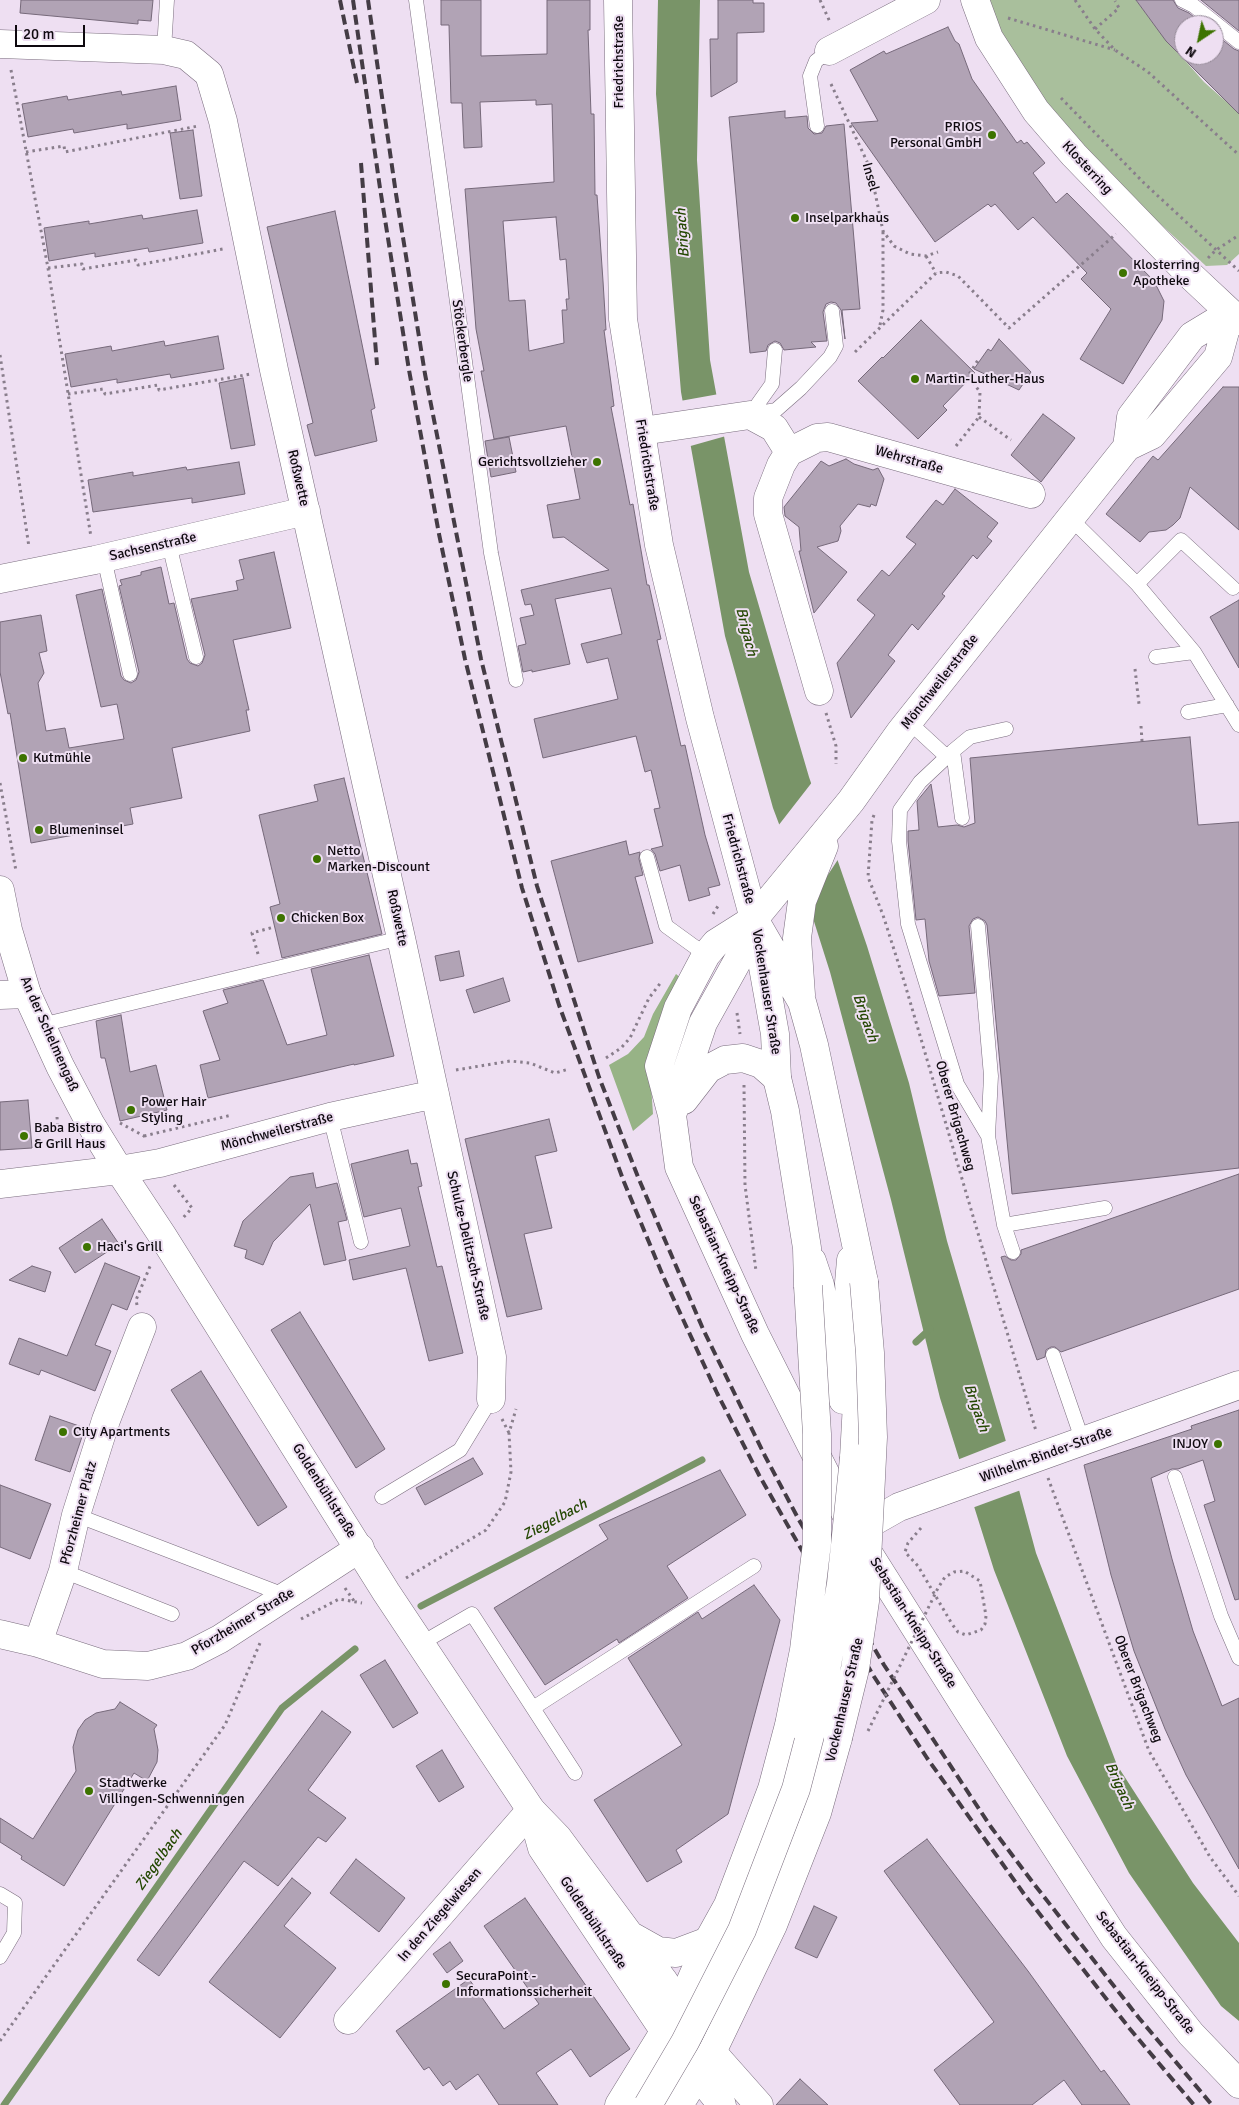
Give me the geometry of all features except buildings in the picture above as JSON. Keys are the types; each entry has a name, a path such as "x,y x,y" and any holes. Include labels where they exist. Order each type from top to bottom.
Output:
{"street":[{"name":"Friedrichstraße","path":"618,0 623,319 650,430 664,564 700,718 754,918"},
{"path":"829,50 926,0"},
{"name":"Klosterring","path":"975,0 989,38 1036,110 1074,155 1191,276 1236,311"},
{"name":"Roßwette","path":"3,44 164,50 186,55 209,74 223,121 274,370 435,1094"},
{"name":"Mönchweilerstraße","path":"754,918 844,809 909,722 1127,447 1152,436 1218,358 1236,311"},
{"path":"650,430 744,416 774,428 789,452 781,465 768,498 768,514 819,691"},
{"name":"Wehrstraße","path":"789,452 817,438 828,437 1031,494"},
{"name":"Sachsenstraße","path":"0,579 168,544 306,511"},
{"path":"802,1002 797,938 802,901 844,809"},
{"name":"An der Schelmengaß","path":"0,890 8,930 28,994 41,1026 90,1123 118,1170"},
{"name":"Sebastian-Kneipp-Straße","path":"754,918 716,943 706,956 678,1008 659,1066 672,1115 679,1167 755,1334 855,1532 1114,1937 1191,2034 1239,2084"},
{"name":"Sebastian-Kneipp-Straße","path":"672,1115 703,1023 738,960 754,918"},
{"name":"Vockenhauser Straße","path":"648,2105 685,2042 742,1930 796,1789 826,1672 841,1584 854,1458 858,1403 856,1283 852,1235 814,1046 802,1002 754,918"},
{"name":"Vockenhauser Straße","path":"754,918 775,1034 777,1078 785,1112 807,1248 854,1458"},
{"path":"0,995 28,994"},
{"path":"672,1115 708,1069 725,1060 743,1058 761,1064 777,1078"},
{"name":"Mönchweilerstraße","path":"0,1184 160,1163 330,1117 435,1094"},
{"name":"Schulze-Delitzsch-Straße","path":"435,1094 492,1357 491,1399"},
{"name":"Goldenbühlstraße","path":"118,1170 162,1235 420,1644 531,1810 558,1838 663,1980 680,2006"},
{"name":"Vockenhauser Straße","path":"679,2105 712,2052 773,1925 817,1812 855,1669 865,1601 873,1437 870,1353 856,1283"},
{"name":"Vockenhauser Straße","path":"619,2105 680,2006 708,1941 728,1905 772,1789 789,1725 804,1650 817,1543 814,1285"},
{"name":"Pforzheimer Platz","path":"38,1643 63,1571 76,1514 106,1420 142,1327"},
{"name":"Wilhelm-Binder-Straße","path":"855,1532 900,1508 1039,1456 1083,1442 1163,1421 1239,1385"},
{"name":"Pforzheimer Straße","path":"0,1634 38,1643 103,1664 148,1666 188,1656 196,1652 260,1615 360,1548"},
{"name":"Goldenbühlstraße","path":"531,1810 542,1848 665,2032"},
{"name":"In den Ziegelwiesen","path":"348,2020 531,1810"},
{"path":"628,1935 658,1951 676,1953 708,1941"},
{"path":"712,2052 759,2105"},
{"path":"698,2075 722,2105"}],"lane":[{"path":"164,50 167,0"},
{"name":"Stöckerbergle","path":"416,0 491,554 516,680"},
{"path":"1182,0 1194,6 1239,42"},
{"path":"817,126 810,76 816,61 829,50"},
{"path":"744,416 776,410 801,388 830,357 836,346 832,311"},
{"path":"744,416 772,384 775,350"},
{"path":"1070,518 1137,584 1194,652 1239,725"},
{"path":"1137,584 1181,540 1233,588"},
{"path":"168,544 196,658"},
{"path":"100,559 130,674"},
{"path":"1156,657 1194,652"},
{"path":"1188,712 1227,705"},
{"path":"909,722 950,754 962,818"},
{"path":"988,1136 957,1084 908,924 899,841 900,810 920,782 970,737 1006,729"},
{"path":"647,857 666,926 706,956"},
{"path":"978,926 991,1076 988,1136 1004,1226 1013,1252"},
{"path":"41,1026 401,938"},
{"path":"330,1117 362,1242"},
{"path":"1004,1226 1105,1208"},
{"path":"1053,1354 1083,1442"},
{"path":"382,1497 460,1450 491,1399"},
{"path":"1175,1477 1221,1616 1239,1658"},
{"path":"76,1514 286,1596"},
{"path":"533,1708 754,1566"},
{"path":"63,1571 172,1614"},
{"path":"420,1644 472,1614 574,1773"},
{"path":"0,1894 15,1903 14,1933 0,1957"}],"path":[{"name":"Insel","path":"820,0 829,50 870,168 883,231 883,310 880,326"},
{"path":"1075,0 1095,30 1116,50 1148,72 1239,155"},
{"path":"1095,30 1119,8 1114,1"},
{"path":"1009,23 1006,17 1116,50"},
{"path":"3,44 48,268 68,394 100,559"},
{"path":"1058,95 1144,183 1239,271"},
{"path":"26,152 64,146 65,152 223,121"},
{"path":"883,231 894,246 910,254 926,256 938,252"},
{"path":"854,352 936,273 946,272 958,276 1009,328 1117,233"},
{"path":"1216,250 1239,235"},
{"path":"48,268 82,264 83,269 136,260 138,265 249,245"},
{"path":"926,256 936,273"},
{"path":"0,355 32,572"},
{"path":"949,471 956,445 979,417 980,392 968,376 978,360"},
{"path":"68,394 103,389 105,394 158,385 159,390 274,370"},
{"path":"979,417 1011,440"},
{"path":"1135,669 1139,704"},
{"path":"819,691 836,746 836,764"},
{"path":"1141,726 1142,741"},
{"name":"Oberer Brigachweg","path":"876,812 872,820 868,877 904,981 1039,1456 1149,1751 1210,1857 1239,1896"},
{"path":"260,959 252,933 274,927"},
{"path":"606,1058 621,1048 630,1038 649,998 666,975"},
{"path":"736,1006 743,1058 745,1185 756,1276"},
{"path":"454,1070 510,1060 530,1063 555,1073 570,1069"},
{"path":"112,1118 144,1136"},
{"path":"142,1327 136,1300 151,1263"},
{"path":"404,1580 486,1530 505,1502 511,1472"},
{"path":"865,1736 938,1588 945,1576 954,1572 964,1571 980,1581 986,1616 985,1624 981,1630 966,1635 958,1632 952,1624 918,1566 905,1552 908,1543 918,1530 925,1525"},
{"path":"346,1590 355,1602"},
{"path":"296,1622 338,1598 367,1604"},
{"path":"0,2042 225,1725 262,1641"}],"shaded area":[{"path":"986,0 1136,0 1174,48 1174,65 1189,65 1204,82 1239,113 1239,254 1227,265 1206,266 1130,196 1060,124 1020,69"},
{"path":"676,974 682,979 651,1085 653,1114 633,1131 609,1065 628,1054 644,1037 653,1014"}],"water":[{"name":"Brigach","path":"658,0 700,0 697,160 710,360 749,572 809,777 867,946 909,1083 947,1241 1005,1438 1036,1553 1117,1765 1193,1883 1239,1943 1239,2021 1221,2006 1129,1873 1067,1756 994,1570 940,1398 891,1200 830,972 805,893 773,808 725,636 681,392 656,94"}],"pier":[{"path":"719,394 726,436 687,447 680,401"},
{"path":"813,781 839,858 816,893 803,894 778,826"},
{"path":"1008,1440 1021,1490 972,1508 957,1460"}],"waterway":[{"name":"Ziegelbach","path":"916,1342 930,1329"},
{"name":"Ziegelbach","path":"421,1606 702,1460"},
{"name":"Ziegelbach","path":"4,2105 282,1708 355,1649"}],"railway":[{"path":"340,0 357,83"},
{"path":"353,0 409,370 439,534 465,659 522,888 559,1005 624,1182 663,1276 717,1393 759,1475 873,1675 927,1758 1024,1894 1130,2029 1194,2105"},
{"path":"368,0 396,194 425,374 481,659 537,886 599,1077 638,1177 703,1329 765,1456 799,1520 884,1665 991,1827 1139,2018 1212,2105"},
{"path":"361,163 377,365"}],"place":[{"name":"PRIOS Personal GmbH","path":"992,135"},
{"name":"Inselparkhaus","path":"795,218"},
{"name":"Klosterring Apotheke","path":"1123,273"},
{"name":"Martin-Luther-Haus","path":"915,379"},
{"name":"Gerichtsvollzieher","path":"597,462"},
{"name":"Kutmühle","path":"23,758"},
{"name":"Blumeninsel","path":"39,830"},
{"name":"Netto Marken-Discount","path":"317,859"},
{"name":"Chicken Box","path":"281,918"},
{"name":"Power Hair Styling","path":"131,1110"},
{"name":"Baba Bistro & Grill Haus","path":"24,1136"},
{"name":"Haci's Grill","path":"87,1247"},
{"name":"City Apartments","path":"63,1432"},
{"name":"INJOY","path":"1218,1444"},
{"name":"Stadtwerke Villingen-Schwenningen","path":"89,1791"},
{"name":"SecuraPoint - Informationssicherheit","path":"446,1984"}]}
